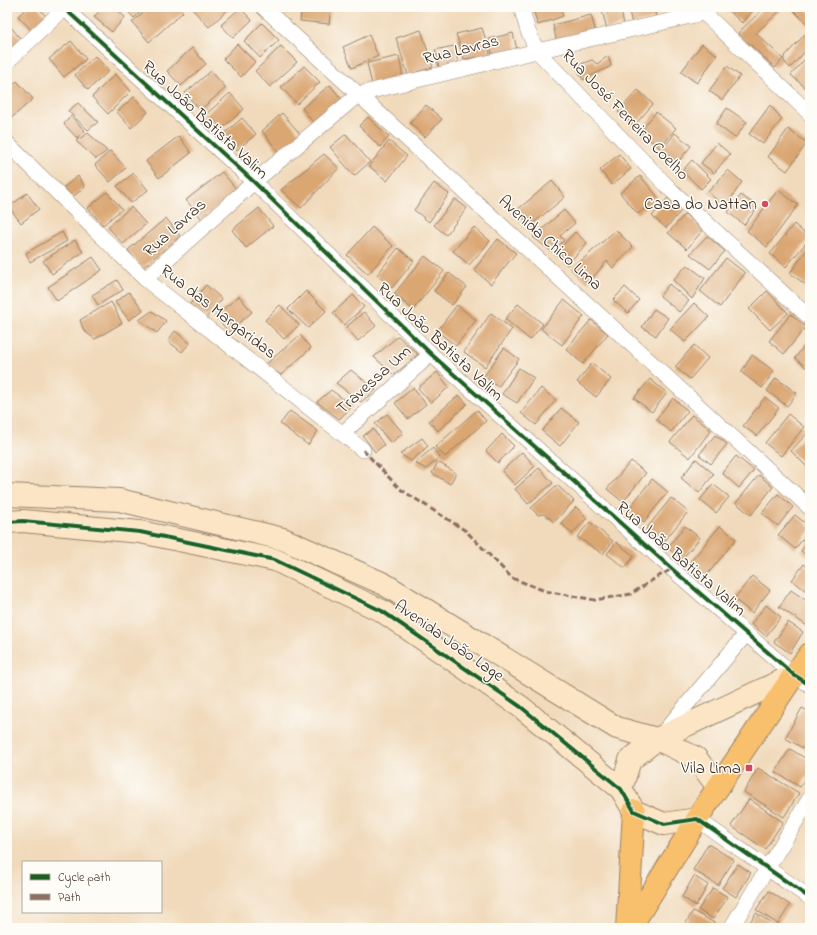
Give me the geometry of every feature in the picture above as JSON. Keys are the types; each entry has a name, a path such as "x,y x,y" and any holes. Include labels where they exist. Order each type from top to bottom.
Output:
{"main road":[{"path":"630,928 718,787 802,680 810,654"},
{"path":"627,928 634,811"}],"street":[{"path":"7,62 64,7"},
{"name":"Rua João Batista Valim","path":"64,7 254,182 431,354 746,634 802,680"},
{"name":"Avenida Chico Lima","path":"263,7 810,508"},
{"name":"Rua José Ferreira Coelho","path":"521,7 528,31 537,51 672,191 810,318"},
{"name":"Rua Lavras","path":"145,279 254,182 359,94 704,13 810,114"},
{"name":"Rua das Margaridas","path":"7,142 145,279 363,450"},
{"name":"Travessa Um","path":"343,433 431,354"},
{"name":"Avenida João Lage","path":"7,495 119,500 283,538 384,584 617,728 657,740 696,758 718,787"},
{"name":"Avenida João Lage","path":"7,522 24,521 140,532 275,560 382,611 521,707 621,789 634,811"},
{"path":"621,789 630,760 657,740 746,634"},
{"path":"657,740 802,680"},
{"path":"731,928 810,798"},
{"path":"634,811 664,824 697,819 810,898"}],"building":[{"path":"28,7 38,7 49,20 34,33 18,16"},
{"path":"103,7 114,7 125,17 112,32 94,17"},
{"path":"124,7 146,7 134,18"},
{"path":"150,7 179,7 183,12 149,42 132,22"},
{"path":"197,7 231,7 209,27 193,10"},
{"path":"302,7 331,7 329,24 300,21"},
{"path":"487,7 501,7 488,11"},
{"path":"532,7 560,7 563,16 538,25"},
{"path":"601,7 620,7 624,24 607,29"},
{"path":"628,7 654,7 656,18 632,24"},
{"path":"692,7 718,7 718,10 692,11"},
{"path":"729,7 756,7 742,23 727,9"},
{"path":"765,7 784,7 756,33 783,59 775,68 738,33"},
{"path":"790,7 803,7 810,14 810,27"},
{"path":"240,8 252,20 233,38 221,25"},
{"path":"591,15 596,33 557,43 553,25"},
{"path":"262,23 279,40 260,58 244,41"},
{"path":"10,26 23,42 12,52 7,46 7,29"},
{"path":"482,28 492,60 479,63 477,57 464,59 456,34"},
{"path":"421,30 433,67 408,75 396,38"},
{"path":"808,31 810,33 810,46 790,68 784,61 784,57"},
{"path":"513,33 518,54 493,59 489,39"},
{"path":"369,35 378,56 352,68 343,47"},
{"path":"71,41 86,59 64,77 49,59"},
{"path":"237,44 255,62 241,77 223,59"},
{"path":"702,44 717,55 697,83 681,72"},
{"path":"281,46 297,62 270,87 255,71"},
{"path":"454,46 459,66 440,71 435,50"},
{"path":"192,48 206,64 181,86 167,71"},
{"path":"810,53 810,88 808,90 791,75"},
{"path":"95,56 109,71 88,90 75,75"},
{"path":"399,56 403,78 372,85 367,63"},
{"path":"608,56 611,66 583,80 576,66 592,60 597,64"},
{"path":"304,66 320,82 297,104 281,87"},
{"path":"727,66 740,76 722,100 709,91"},
{"path":"211,71 226,88 200,110 185,93"},
{"path":"115,74 131,91 108,114 92,97"},
{"path":"17,81 33,99 7,122 7,90"},
{"path":"330,85 344,102 316,126 302,108"},
{"path":"638,90 653,104 634,126 618,112"},
{"path":"230,93 244,109 218,132 204,116"},
{"path":"134,97 148,112 131,128 117,112"},
{"path":"78,103 98,122 88,130 68,111"},
{"path":"426,105 442,119 425,137 410,123"},
{"path":"770,105 782,119 763,144 749,134"},
{"path":"727,108 747,122 735,138 716,124"},
{"path":"656,112 676,128 660,148 640,132"},
{"path":"282,113 301,135 279,153 262,131"},
{"path":"71,116 85,131 77,138 64,124"},
{"path":"368,117 389,137 380,147 359,126"},
{"path":"242,118 256,134 237,150 223,135"},
{"path":"788,129 807,143 787,171 768,157"},
{"path":"88,133 107,151 96,159 76,141"},
{"path":"675,133 691,146 677,163 662,150"},
{"path":"346,134 370,162 354,176 330,147"},
{"path":"179,136 191,153 159,178 146,161"},
{"path":"389,141 407,156 387,181 369,166"},
{"path":"717,143 730,154 714,173 701,163"},
{"path":"110,151 126,168 110,182 95,165"},
{"path":"324,154 339,168 301,208 281,190"},
{"path":"619,154 631,169 612,185 600,170"},
{"path":"692,160 711,179 701,189 682,171"},
{"path":"728,170 742,182 725,207 708,192"},
{"path":"222,172 237,190 202,219 186,200"},
{"path":"134,173 148,190 131,203 117,186"},
{"path":"78,176 85,187 70,199 60,190"},
{"path":"640,176 658,197 638,214 620,193"},
{"path":"552,181 565,197 530,226 517,210"},
{"path":"434,183 449,194 429,222 414,210"},
{"path":"778,190 798,205 767,247 747,231"},
{"path":"107,192 122,209 103,225 88,208"},
{"path":"27,193 39,209 21,223 9,207"},
{"path":"741,195 758,207 744,225 728,212"},
{"path":"668,198 682,210 666,228 652,216"},
{"path":"455,199 467,208 446,235 434,225"},
{"path":"131,207 146,224 123,244 108,227"},
{"path":"259,208 273,226 246,248 232,230"},
{"path":"564,210 575,223 560,236 564,240 552,252 533,237"},
{"path":"685,214 703,230 687,249 668,233"},
{"path":"166,218 180,236 142,268 128,250"},
{"path":"794,224 810,238 786,267 770,254"},
{"path":"372,227 393,246 368,274 347,255"},
{"path":"474,227 490,241 469,265 453,251"},
{"path":"616,230 633,247 613,268 607,261 588,283 572,269"},
{"path":"62,232 67,241 30,262 26,253"},
{"path":"575,232 587,243 567,265 555,254"},
{"path":"707,236 725,251 710,269 690,254"},
{"path":"498,239 516,253 491,284 474,270"},
{"path":"75,240 83,252 52,274 43,261"},
{"path":"810,246 810,279 806,285 790,273"},
{"path":"398,248 414,261 392,288 377,275"},
{"path":"425,256 444,271 413,310 394,294"},
{"path":"93,257 102,270 57,301 48,287"},
{"path":"726,258 745,273 720,307 700,291"},
{"path":"687,265 705,278 692,299 673,280"},
{"path":"449,273 467,287 452,305 434,291"},
{"path":"117,280 123,290 98,305 92,295"},
{"path":"669,284 689,301 679,312 660,296"},
{"path":"206,285 222,299 206,318 190,304"},
{"path":"625,287 639,300 628,313 613,300"},
{"path":"306,291 326,311 308,328 288,309"},
{"path":"767,291 788,313 770,330 749,309"},
{"path":"129,292 143,310 129,320 115,302"},
{"path":"353,295 364,307 344,325 333,313"},
{"path":"239,296 252,312 229,332 215,316"},
{"path":"564,300 584,316 562,345 541,329"},
{"path":"111,302 122,323 95,339 84,331 80,320"},
{"path":"694,303 709,317 685,342 670,329"},
{"path":"518,304 543,324 530,340 505,319"},
{"path":"280,305 299,325 284,339 265,320"},
{"path":"457,305 476,320 456,346 437,331"},
{"path":"654,309 668,318 656,336 642,327"},
{"path":"152,311 166,321 157,333 139,320"},
{"path":"364,312 376,326 358,341 346,327"},
{"path":"491,313 512,329 485,367 464,352"},
{"path":"791,314 806,327 784,354 769,341"},
{"path":"591,320 608,334 583,364 566,349"},
{"path":"175,331 190,343 182,352 168,341"},
{"path":"300,335 311,348 281,375 265,365"},
{"path":"398,336 418,354 394,375 374,357"},
{"path":"810,338 810,365 807,368 795,358"},
{"path":"694,345 708,358 690,379 675,367"},
{"path":"504,348 519,359 498,387 484,376"},
{"path":"752,355 774,371 762,388 741,372"},
{"path":"592,363 611,379 596,397 577,382"},
{"path":"519,368 534,378 517,403 502,394"},
{"path":"351,370 376,390 361,402 336,383"},
{"path":"437,372 449,387 431,403 418,388"},
{"path":"776,378 797,393 787,406 767,391"},
{"path":"650,379 667,393 652,412 634,398"},
{"path":"413,388 426,404 408,419 395,403"},
{"path":"541,388 556,400 536,425 521,413"},
{"path":"331,390 353,406 339,419 317,402"},
{"path":"459,395 467,404 438,431 429,421"},
{"path":"765,397 779,408 757,436 743,426"},
{"path":"673,398 688,411 671,432 656,419"},
{"path":"561,408 579,422 560,446 542,431"},
{"path":"477,410 486,421 445,457 435,447"},
{"path":"290,411 318,431 308,445 280,424"},
{"path":"387,414 403,433 391,443 375,424"},
{"path":"788,414 804,427 781,456 765,443"},
{"path":"692,415 711,430 690,458 670,442"},
{"path":"373,429 384,445 375,452 363,436"},
{"path":"810,430 810,464 807,467 791,451"},
{"path":"502,434 514,446 498,463 486,451"},
{"path":"715,435 727,444 711,464 699,455"},
{"path":"422,438 428,446 411,461 400,454"},
{"path":"433,448 440,457 426,469 415,463"},
{"path":"522,452 535,466 515,485 502,471"},
{"path":"736,456 754,470 739,488 722,473"},
{"path":"696,459 714,474 699,493 681,478"},
{"path":"631,461 646,473 623,502 607,489"},
{"path":"438,462 456,473 450,484 432,473"},
{"path":"539,468 553,483 528,504 515,489"},
{"path":"759,475 773,487 751,515 736,503"},
{"path":"652,479 668,492 644,522 628,510"},
{"path":"713,484 729,497 716,513 700,500"},
{"path":"557,485 574,501 554,522 544,514 538,515 531,508"},
{"path":"778,494 793,507 778,526 762,513"},
{"path":"671,498 688,512 663,543 646,529"},
{"path":"576,507 587,518 572,534 561,523"},
{"path":"795,515 810,527 810,530 795,549 778,535"},
{"path":"590,522 613,541 603,554 577,537"},
{"path":"685,526 700,538 682,559 667,548"},
{"path":"720,526 736,539 703,580 686,567"},
{"path":"810,539 810,558 801,551"},
{"path":"616,542 634,556 625,568 607,554"},
{"path":"804,564 810,569 810,594 792,580"},
{"path":"752,576 770,590 752,613 734,599"},
{"path":"791,590 810,603 809,627 779,607"},
{"path":"766,605 781,617 766,636 751,624"},
{"path":"788,622 803,632 790,653 774,642"},
{"path":"802,708 810,712 810,752 785,738"},
{"path":"790,749 810,761 810,771 800,787 775,772"},
{"path":"758,768 799,793 784,817 744,792"},
{"path":"749,799 783,822 765,849 731,826"},
{"path":"708,844 734,860 718,885 693,870"},
{"path":"738,864 751,873 736,897 722,888"},
{"path":"694,876 708,885 696,906 682,897"},
{"path":"713,888 728,897 713,919 698,910"},
{"path":"769,891 790,905 778,924 756,910"},
{"path":"693,911 718,925 716,928 683,928"},
{"path":"756,913 777,927 746,928"}],"marked path":[{"path":"363,450 400,489 466,531 512,578 545,591 595,600 631,594 672,569"}],"cycle path":[{"path":"63,7 254,182 431,354 672,569 794,675 810,685"},
{"path":"7,522 23,521 140,532 275,560 382,611 521,707 621,789 634,811 664,824 697,819 810,898"}],"place":[{"name":"Casa do Nattan","path":"765,204"},
{"name":"Vila Lima","path":"749,768"}]}
